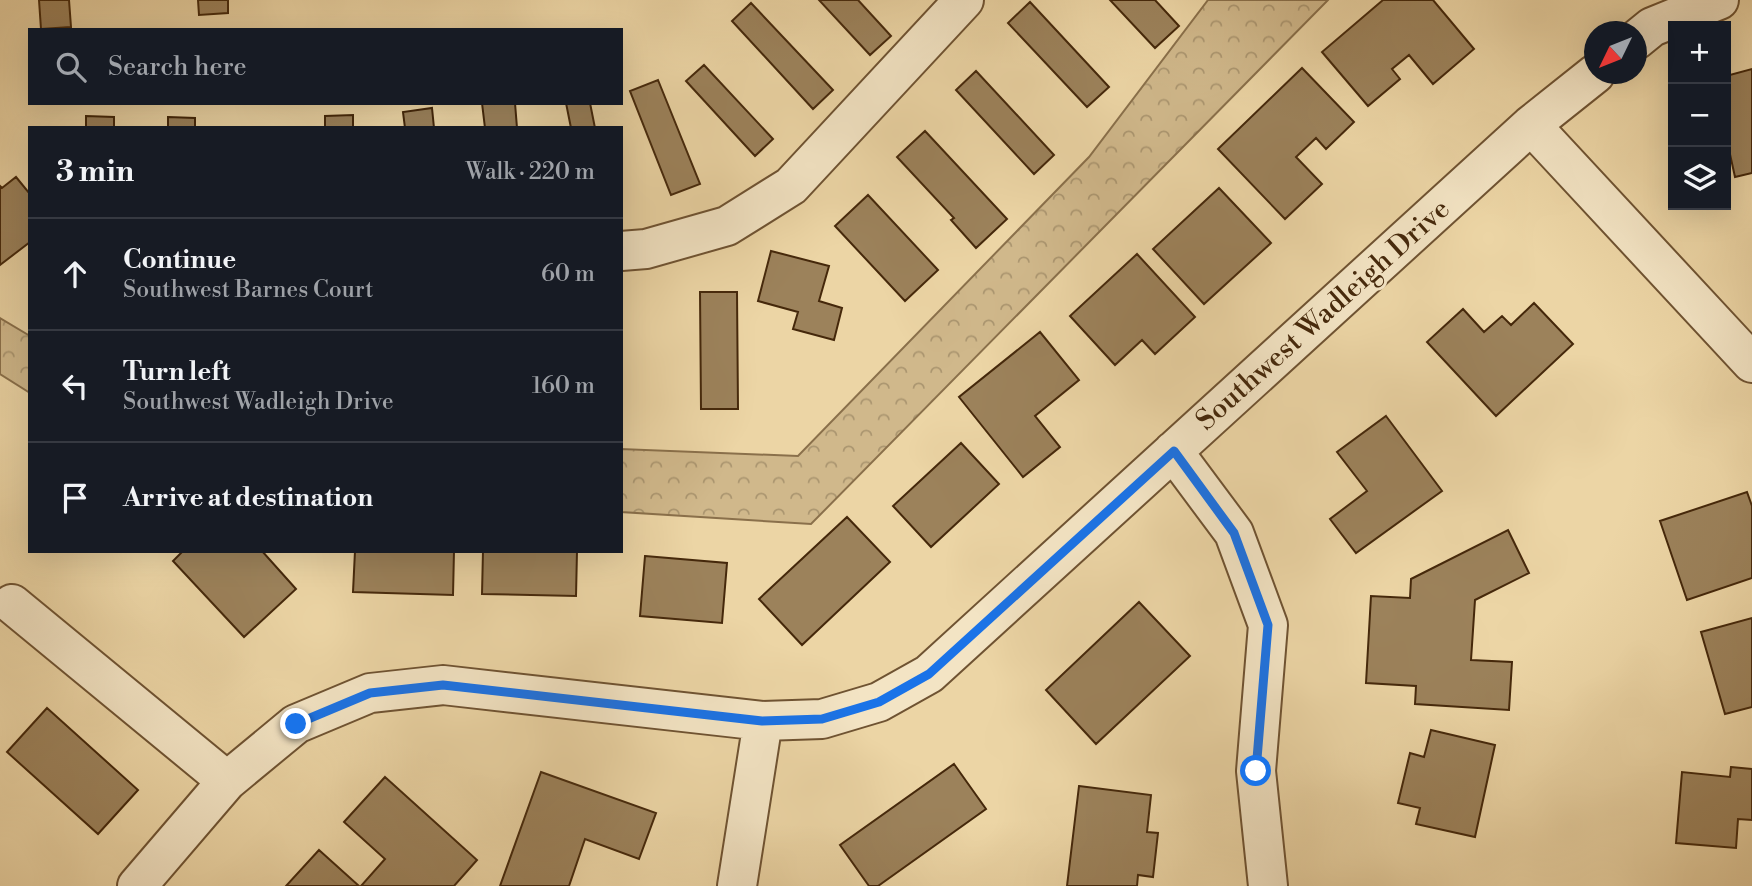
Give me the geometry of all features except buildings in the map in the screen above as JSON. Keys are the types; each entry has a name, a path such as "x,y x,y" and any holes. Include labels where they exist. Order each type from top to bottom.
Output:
{"street":[{"path":"623,251 646,249 727,226 791,186 964,0"},
{"path":"1647,31 1719,0"},
{"name":"Southwest Wadleigh Drive","path":"137,886 227,781 296,724 370,693 443,685 762,721 822,719 879,702 929,674 1531,125 1584,83"},
{"path":"1531,125 1752,363"},
{"path":"1174,451 1234,533 1268,625 1256,771 1268,886"},
{"path":"12,604 227,781"},
{"path":"737,886 762,721"}],"green space":[{"path":"1208,0 1328,0 811,524 623,512 623,449 798,456 1089,157"},
{"path":"0,318 28,335 28,392 0,374"}],"route":[{"path":"296,724 370,693 443,685 762,721 822,719 879,702 929,674 1174,451 1234,533 1268,625 1256,771"}]}
